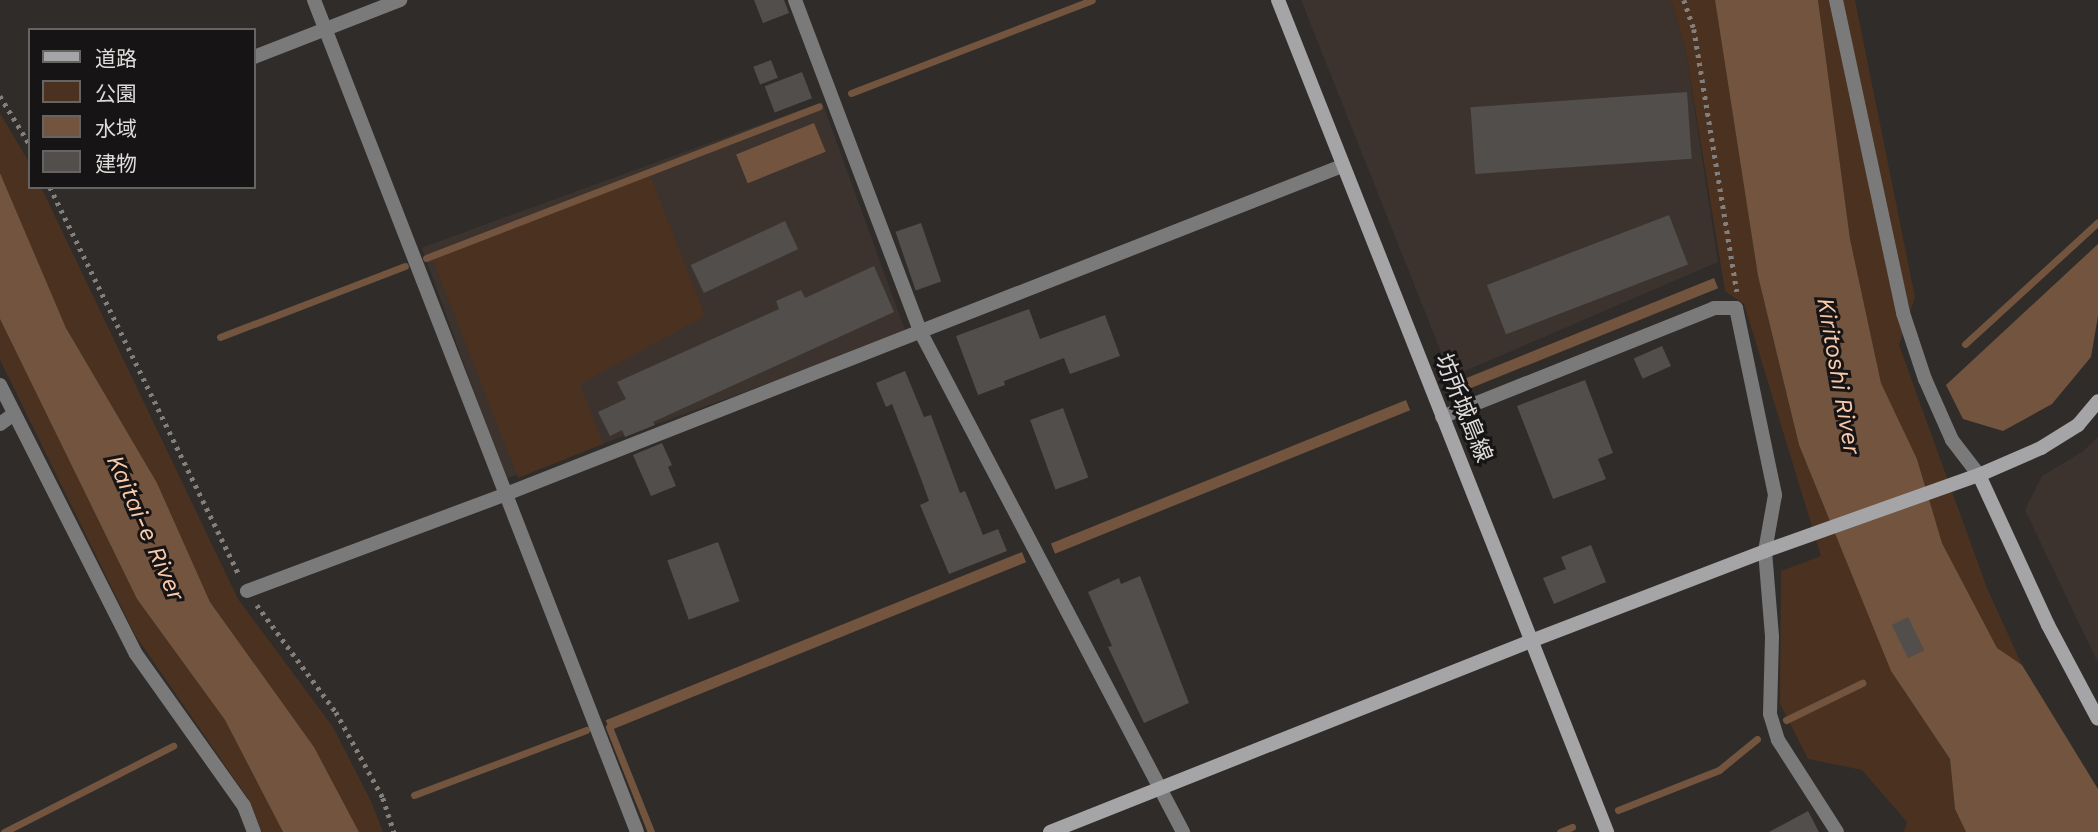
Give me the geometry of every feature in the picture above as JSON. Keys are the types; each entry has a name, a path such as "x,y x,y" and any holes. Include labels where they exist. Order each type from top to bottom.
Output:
{"street":[{"path":"314,0 637,832"},
{"path":"256,56 400,0"},
{"path":"795,0 921,332 1183,832"},
{"name":"坊所城島線","path":"1278,0 1606,832"},
{"path":"1836,0 1903,313 1925,379 1952,440 1979,475 2048,625 2098,719"},
{"path":"247,591 506,494 1342,166"},
{"path":"1442,417 1714,308 1736,308 1775,495 1765,551 1772,637 1770,714 1778,740 1837,832"},
{"path":"0,384 136,653 244,806 254,832"},
{"path":"1050,832 1765,551 1979,475 2041,448 2078,425 2098,401"},
{"path":"0,424 14,414"}],"path":[{"path":"1684,0 1693,29 1737,290 1736,308"},
{"path":"0,96 28,142"},
{"path":"51,189 247,591 336,712 383,798 394,832"}],"shaded area":[{"path":"1301,0 1671,0 1685,46 1718,262 1451,377"},
{"path":"822,102 906,333 506,479 422,248"},
{"path":"2098,437 2098,663 2025,510 2042,476 2082,452"}],"green space":[{"path":"1671,0 1715,0 1758,276 1799,445 1891,671 1950,759 1955,809 1966,832 1904,832 1907,822 1862,770 1808,759 1780,704 1781,571 1821,556 1744,304 1725,291 1685,46"},
{"path":"1818,0 1855,0 1915,297 1899,345 1987,588 2022,665 1997,649 1942,543 1917,459 1881,383 1850,239"},
{"path":"0,113 28,161 28,189 42,189 238,599 333,727 371,801 383,832 359,832 314,747 210,602 157,483 66,328 0,173"},
{"path":"650,175 705,316 580,384 603,444 518,478 433,260"},
{"path":"0,319 137,599 225,720 283,832 262,832 249,800 135,635 0,360"}],"water":[{"name":"Kiritoshi River","path":"1715,0 1818,0 1850,239 1881,383 1917,459 1942,543 1997,648 2022,665 2098,789 2098,832 1966,832 1955,809 1950,759 1891,671 1799,445 1758,276"},
{"path":"814,123 826,152 748,183 736,154"},
{"name":"Kaitai-e River","path":"0,173 66,328 157,483 210,602 314,747 359,832 283,832 225,720 137,599 0,319"},
{"path":"2098,244 2098,316 2091,357 2052,404 2003,431 1963,419 1946,385"},
{"path":"1714,278 1718,288 1461,392 1457,382"},
{"path":"1406,400 1410,410 1055,554 1051,543"},
{"path":"1022,552 1026,562 610,730 606,720"}],"building":[{"path":"754,0 784,0 789,13 763,23"},
{"path":"771,60 778,78 760,85 753,67"},
{"path":"802,72 812,98 775,112 765,86"},
{"path":"1687,92 1692,159 1475,174 1471,107"},
{"path":"1669,215 1688,264 1506,334 1487,285"},
{"path":"785,221 798,249 704,293 691,265"},
{"path":"921,223 941,282 916,290 895,232"},
{"path":"874,266 894,312 653,422 655,425 625,437 622,430 610,436 598,412 626,399 617,382 779,309 776,301 801,290 805,298"},
{"path":"1029,309 1040,339 1105,315 1120,356 1070,374 1064,358 1004,381 1005,385 978,395 956,336"},
{"path":"1662,346 1671,366 1643,379 1634,359"},
{"path":"905,371 924,417 931,415 960,493 965,491 983,535 998,529 1007,551 949,574 920,505 929,501 917,468 892,404 886,407 876,383"},
{"path":"1585,380 1613,453 1598,459 1606,479 1553,499 1517,406"},
{"path":"1063,408 1088,478 1055,490 1030,420"},
{"path":"662,443 672,465 668,467 676,486 651,496 633,455"},
{"path":"718,542 740,601 689,620 667,560"},
{"path":"1591,545 1606,582 1554,604 1543,578 1566,569 1561,557"},
{"path":"1140,576 1189,703 1144,723 1108,647 1112,646 1088,592 1119,578 1121,584"},
{"path":"1908,617 1924,650 1908,658 1892,625"},
{"path":"1808,811 1819,832 1769,832"}],"waterway":[{"path":"851,93 1092,0"},
{"path":"426,258 819,106"},
{"path":"1965,344 2098,222"},
{"path":"220,337 405,266"},
{"path":"1786,720 1862,683"},
{"path":"609,727 651,832"},
{"path":"414,795 586,730"},
{"path":"1618,810 1719,770 1757,739"},
{"path":"4,832 173,746"},
{"path":"1560,832 1572,827"}]}
